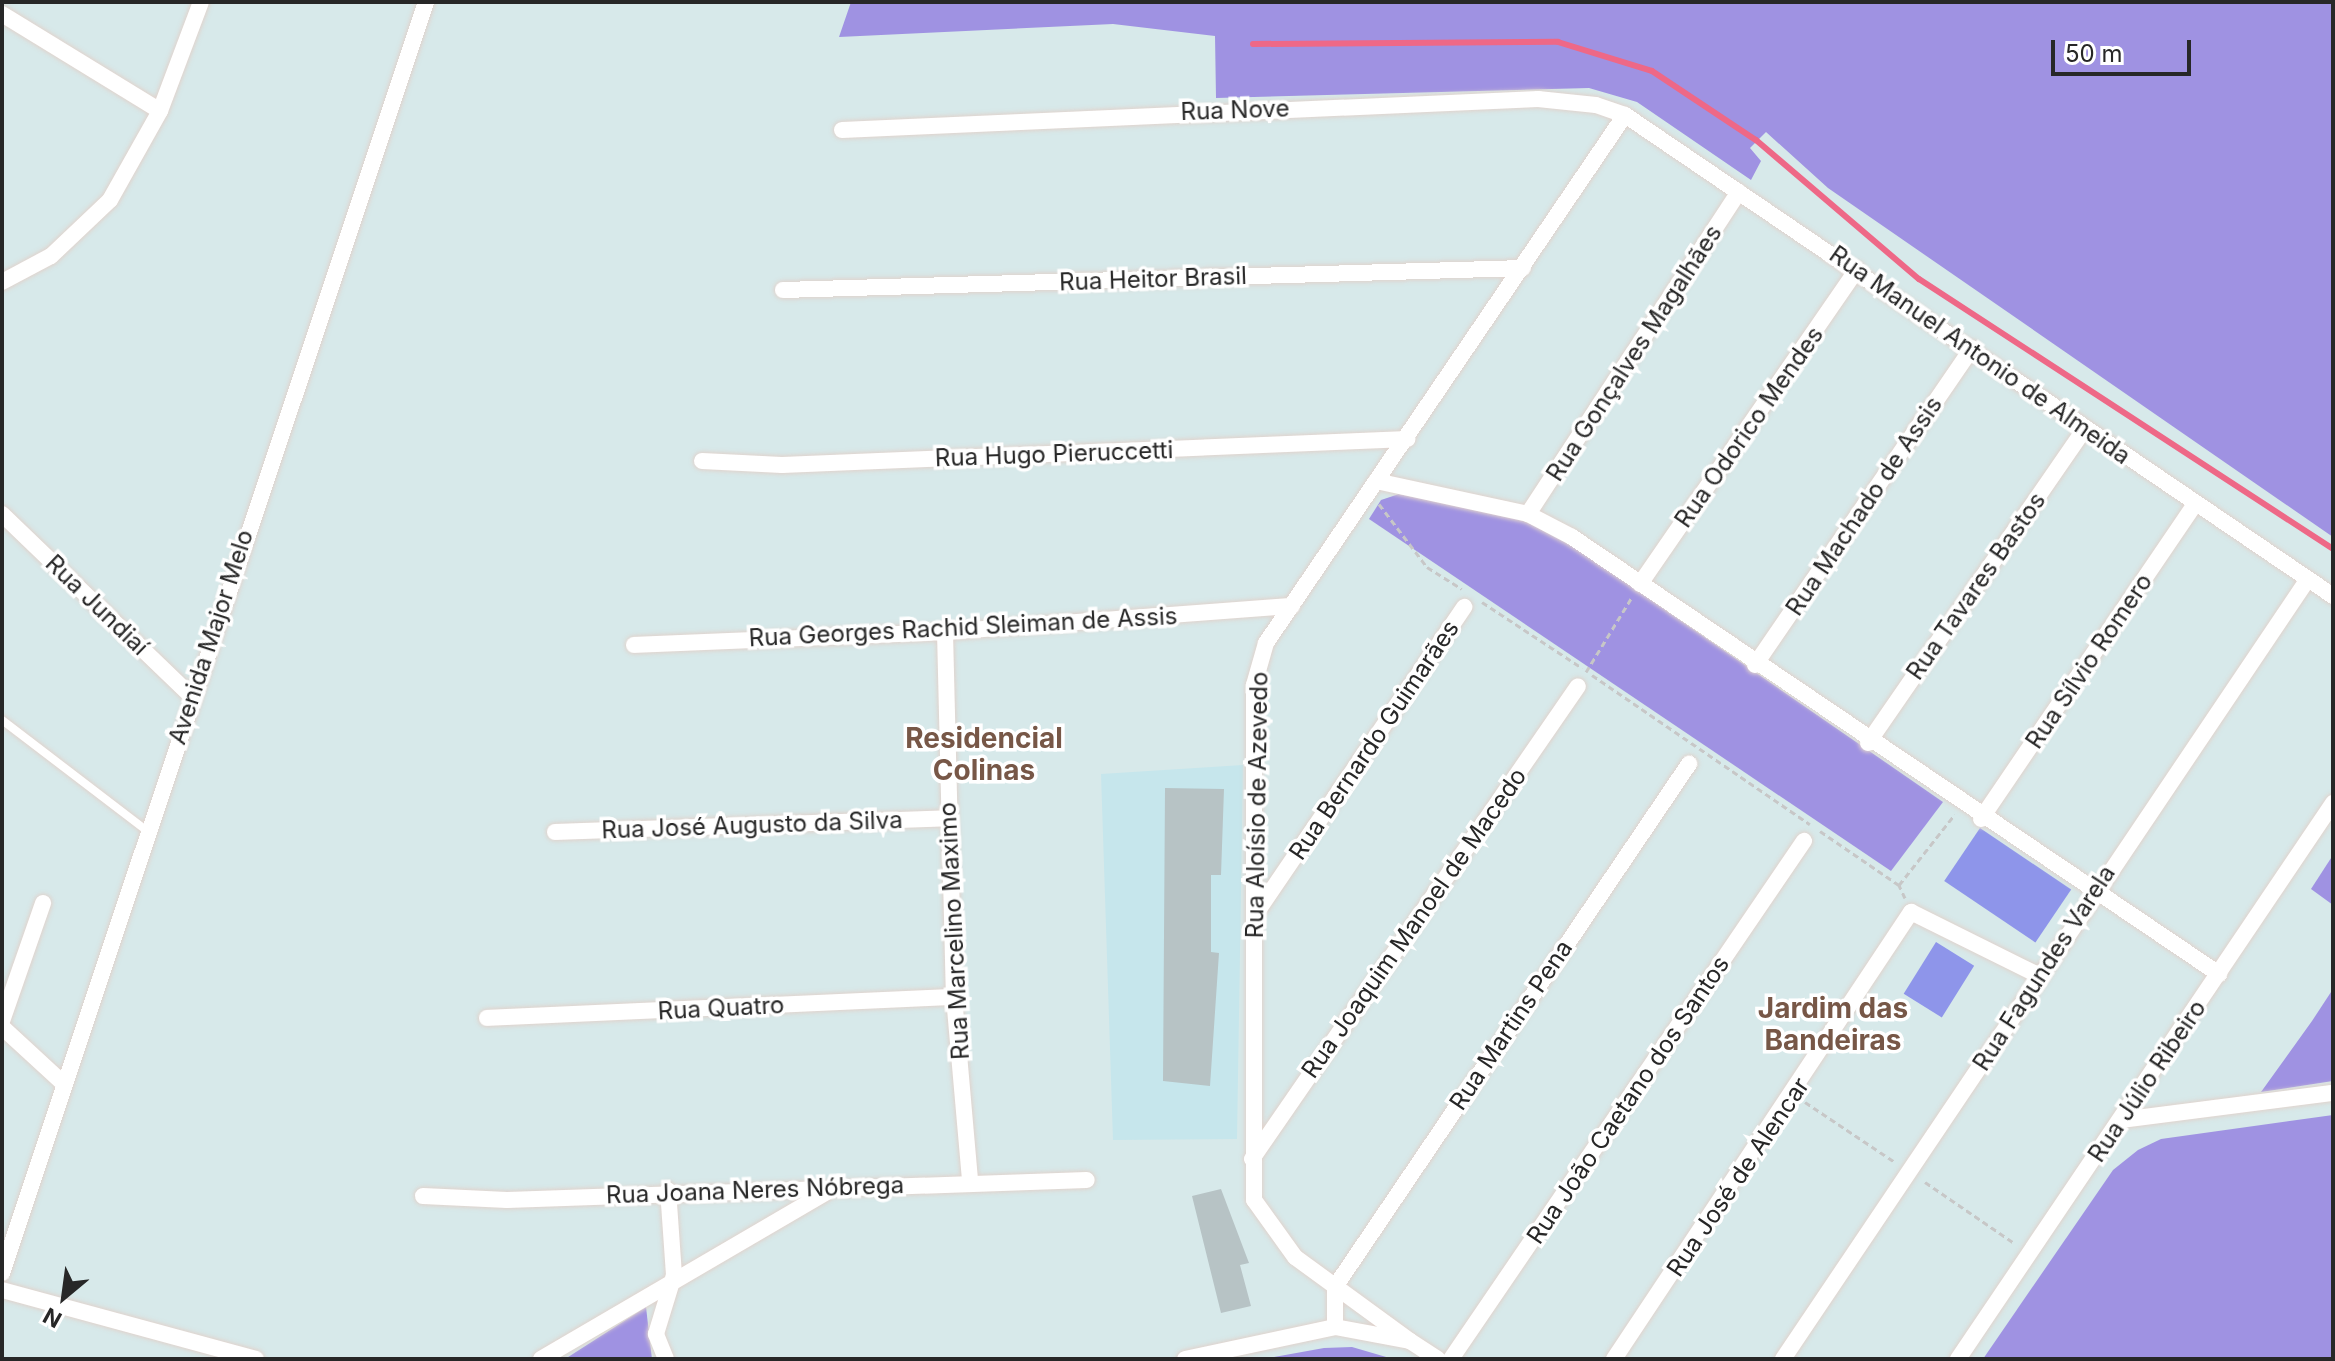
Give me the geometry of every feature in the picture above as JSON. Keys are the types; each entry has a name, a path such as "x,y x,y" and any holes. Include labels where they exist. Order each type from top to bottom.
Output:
{"street":[{"path":"2,282 51,256 110,200 160,111 201,2"},
{"name":"Avenida Major Melo","path":"3,1265 146,830 426,2"},
{"path":"2,14 160,111"},
{"name":"Rua Nove","path":"842,130 1538,99 1625,115"},
{"name":"Rua Manuel Antonio de Almeida","path":"1625,115 2333,596"},
{"name":"Rua Aloísio de Azevedo","path":"1438,1359 1295,1257 1262,1218 1251,1161 1257,912 1254,685 1266,643 1625,115"},
{"name":"Rua Gonçalves Magalhães","path":"1528,514 1739,192"},
{"name":"Rua Heitor Brasil","path":"783,290 1523,268"},
{"name":"Rua Odorico Mendes","path":"1640,584 1857,270"},
{"name":"Rua Machado de Assis","path":"1755,665 1972,348"},
{"name":"Rua Tavares Bastos","path":"1868,743 2085,428"},
{"name":"Rua Hugo Pieruccetti","path":"702,461 782,465 1407,439"},
{"path":"1372,486 1528,514 1640,584 1868,743 2219,974"},
{"name":"Rua Sílvio Romero","path":"1981,819 2196,503"},
{"name":"Rua Jundiaí","path":"2,514 192,697"},
{"name":"Rua Fagundes Varela","path":"1783,1359 2040,976 2093,891 2308,579"},
{"name":"Rua Bernardo Guimarães","path":"1257,912 1468,599"},
{"name":"Rua Georges Rachid Sleiman de Assis","path":"634,645 945,632 1292,606"},
{"name":"Rua Marcelino Maximo","path":"945,632 954,997 970,1181"},
{"name":"Rua Joaquim Manoel de Macedo","path":"1251,1161 1582,679"},
{"name":"Rua Martins Pena","path":"1335,1287 1689,764"},
{"name":"Rua Júlio Ribeiro","path":"1958,1359 2333,803"},
{"name":"Rua José Augusto da Silva","path":"555,832 948,818"},
{"name":"Rua João Caetano dos Santos","path":"1451,1359 1804,841"},
{"path":"2,1021 43,903"},
{"path":"1911,912 2040,976"},
{"name":"Rua José de Alencar","path":"1614,1359 1911,912"},
{"name":"Rua Quatro","path":"487,1018 954,997"},
{"path":"2,1027 64,1084"},
{"path":"2121,1120 2333,1093"},
{"name":"Rua Joana Neres Nóbrega","path":"423,1196 507,1200 668,1190 828,1191 970,1181 1087,1180"},
{"path":"666,1359 656,1334 674,1275 668,1190"},
{"path":"541,1359 674,1275 828,1191"},
{"path":"1335,1287 1335,1327"},
{"path":"2,1290 256,1359"},
{"path":"1185,1359 1335,1327 1410,1341"}],"lane":[{"path":"2,720 146,830"}],"path":[{"path":"1372,486 1427,567 1582,679 1899,885 1911,912"},
{"path":"1582,679 1640,584"},
{"path":"1899,885 1961,805"}],"shaded area":[{"path":"851,2 2333,2 2333,537 1828,188 1766,132 1750,148 1761,161 1751,180 1637,102 1589,88 1216,98 1215,36 1113,24 839,37"},
{"path":"1399,494 1507,515 1554,533 1943,802 1891,871 1369,519 1381,500"},
{"path":"1243,765 1237,1139 1113,1140 1101,774"},
{"path":"1980,828 2071,890 2035,943 1944,881"},
{"path":"2333,855 2333,905 2311,889"},
{"path":"1936,942 1974,966 1942,1018 1904,994"},
{"path":"2333,989 2333,1081 2261,1092 2312,1021"},
{"path":"2333,1115 2333,1359 1983,1359 2113,1170 2138,1150 2161,1139"},
{"path":"646,1307 652,1359 565,1359"},
{"path":"1352,1347 1393,1359 1263,1359 1324,1348"}],"building":[{"path":"1165,788 1224,789 1221,875 1211,875 1211,952 1219,953 1210,1086 1163,1081"},
{"path":"1221,1189 1249,1263 1240,1265 1251,1306 1221,1313 1192,1196"}],"waterway":[{"path":"1253,44 1558,42 1652,71 1756,140 1919,279 2333,549"}],"district":[{"name":"Residencial Colinas","path":"984,754"},
{"name":"Jardim das Bandeiras","path":"1833,1024"}]}
